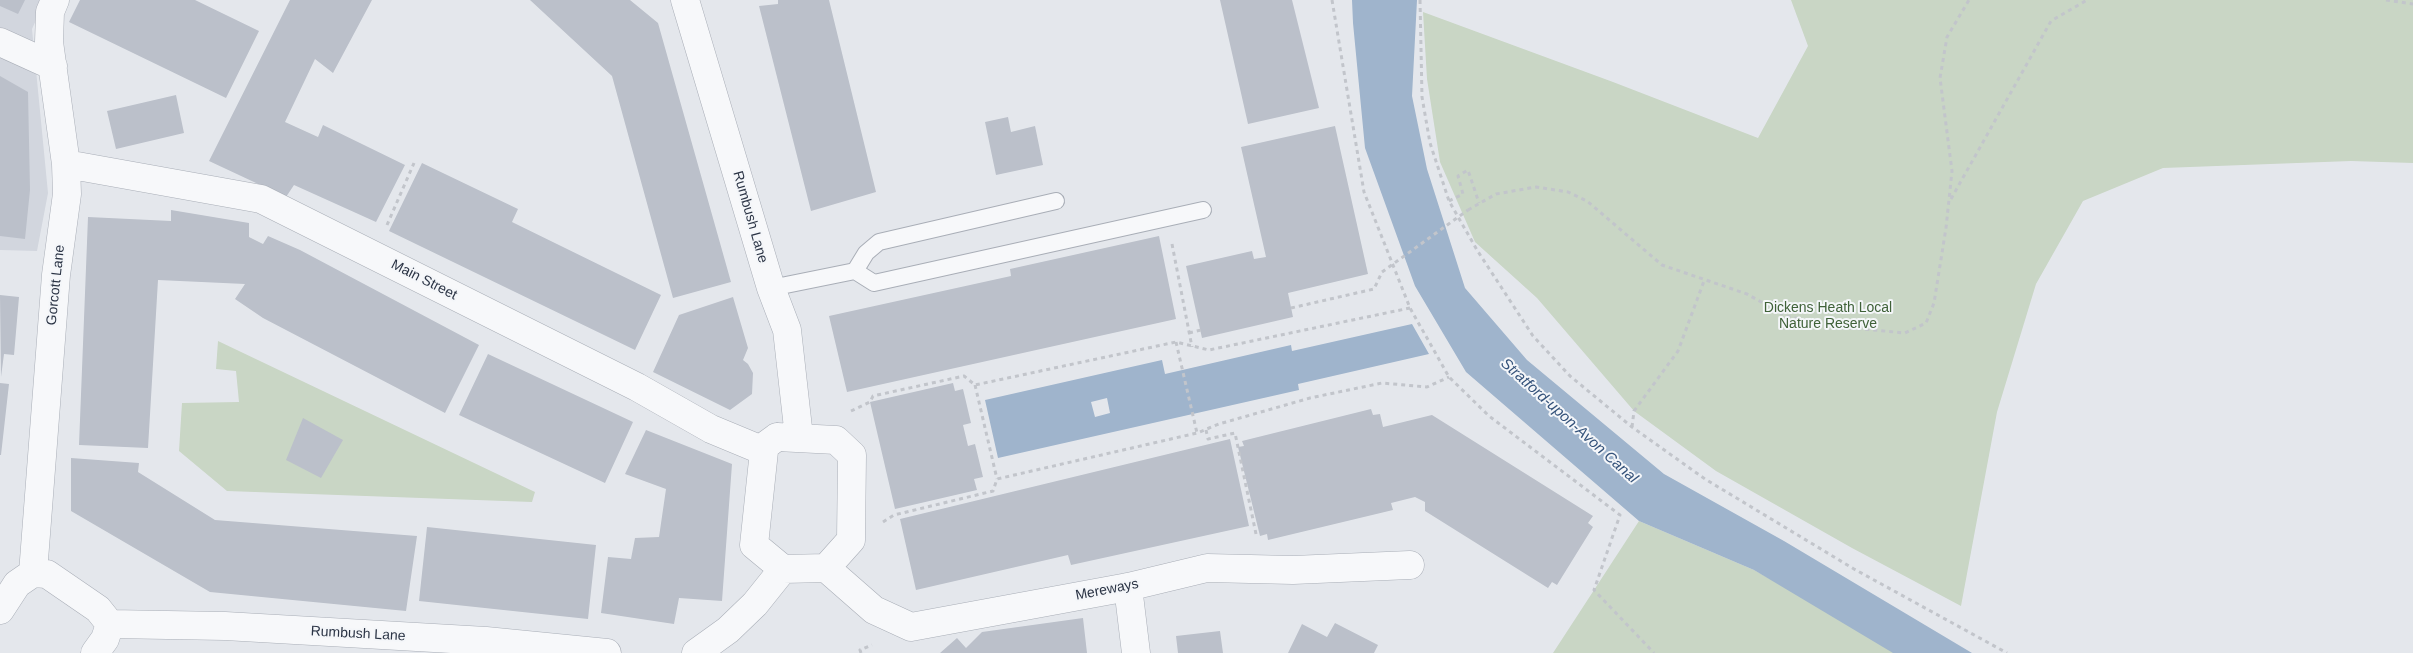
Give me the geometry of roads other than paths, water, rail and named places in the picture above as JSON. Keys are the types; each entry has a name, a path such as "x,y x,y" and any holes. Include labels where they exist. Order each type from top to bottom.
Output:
{"street":[{"name":"Gorcott Lane","path":"33,573 56,275 67,194 66,164 49,32 50,12 55,0"},
{"name":"Rumbush Lane","path":"685,0 770,288 787,330 799,437"},
{"path":"0,42 52,66"},
{"name":"Main Street","path":"66,164 261,199 637,387 712,429 764,451"},
{"path":"777,437 799,437 836,440 852,455 850,540 826,568 782,569 754,545 764,451 766,445 777,437"},
{"name":"Mereways","path":"826,568 874,610 911,627 1128,587 1207,568 1293,570 1410,565"},
{"path":"696,653 728,630 756,604 782,569"},
{"path":"0,610 17,584 33,573 47,574 98,609 110,624 105,639 95,653"},
{"path":"1128,587 1136,653"},
{"name":"Rumbush Lane","path":"110,624 225,626 486,641 607,653"}],"lane":[{"path":"855,271 866,253 879,242 1056,201"},
{"path":"770,288 855,271 874,283 1203,210"}],"water":[{"name":"Stratford-upon-Avon Canal","path":"1352,0 1417,0 1412,96 1427,169 1465,288 1527,360 1664,474 1784,541 1972,653 1893,653 1754,570 1639,521 1466,372 1415,286 1365,148"},
{"path":"1412,324 1429,354 1298,384 1299,390 998,458 985,400 1162,360 1165,374 1291,345 1292,351","holes":["1107,398 1110,413 1095,417 1091,402"]}],"park label":[{"name":"Dickens Heath Local Nature Reserve","path":"1828,316"}]}
